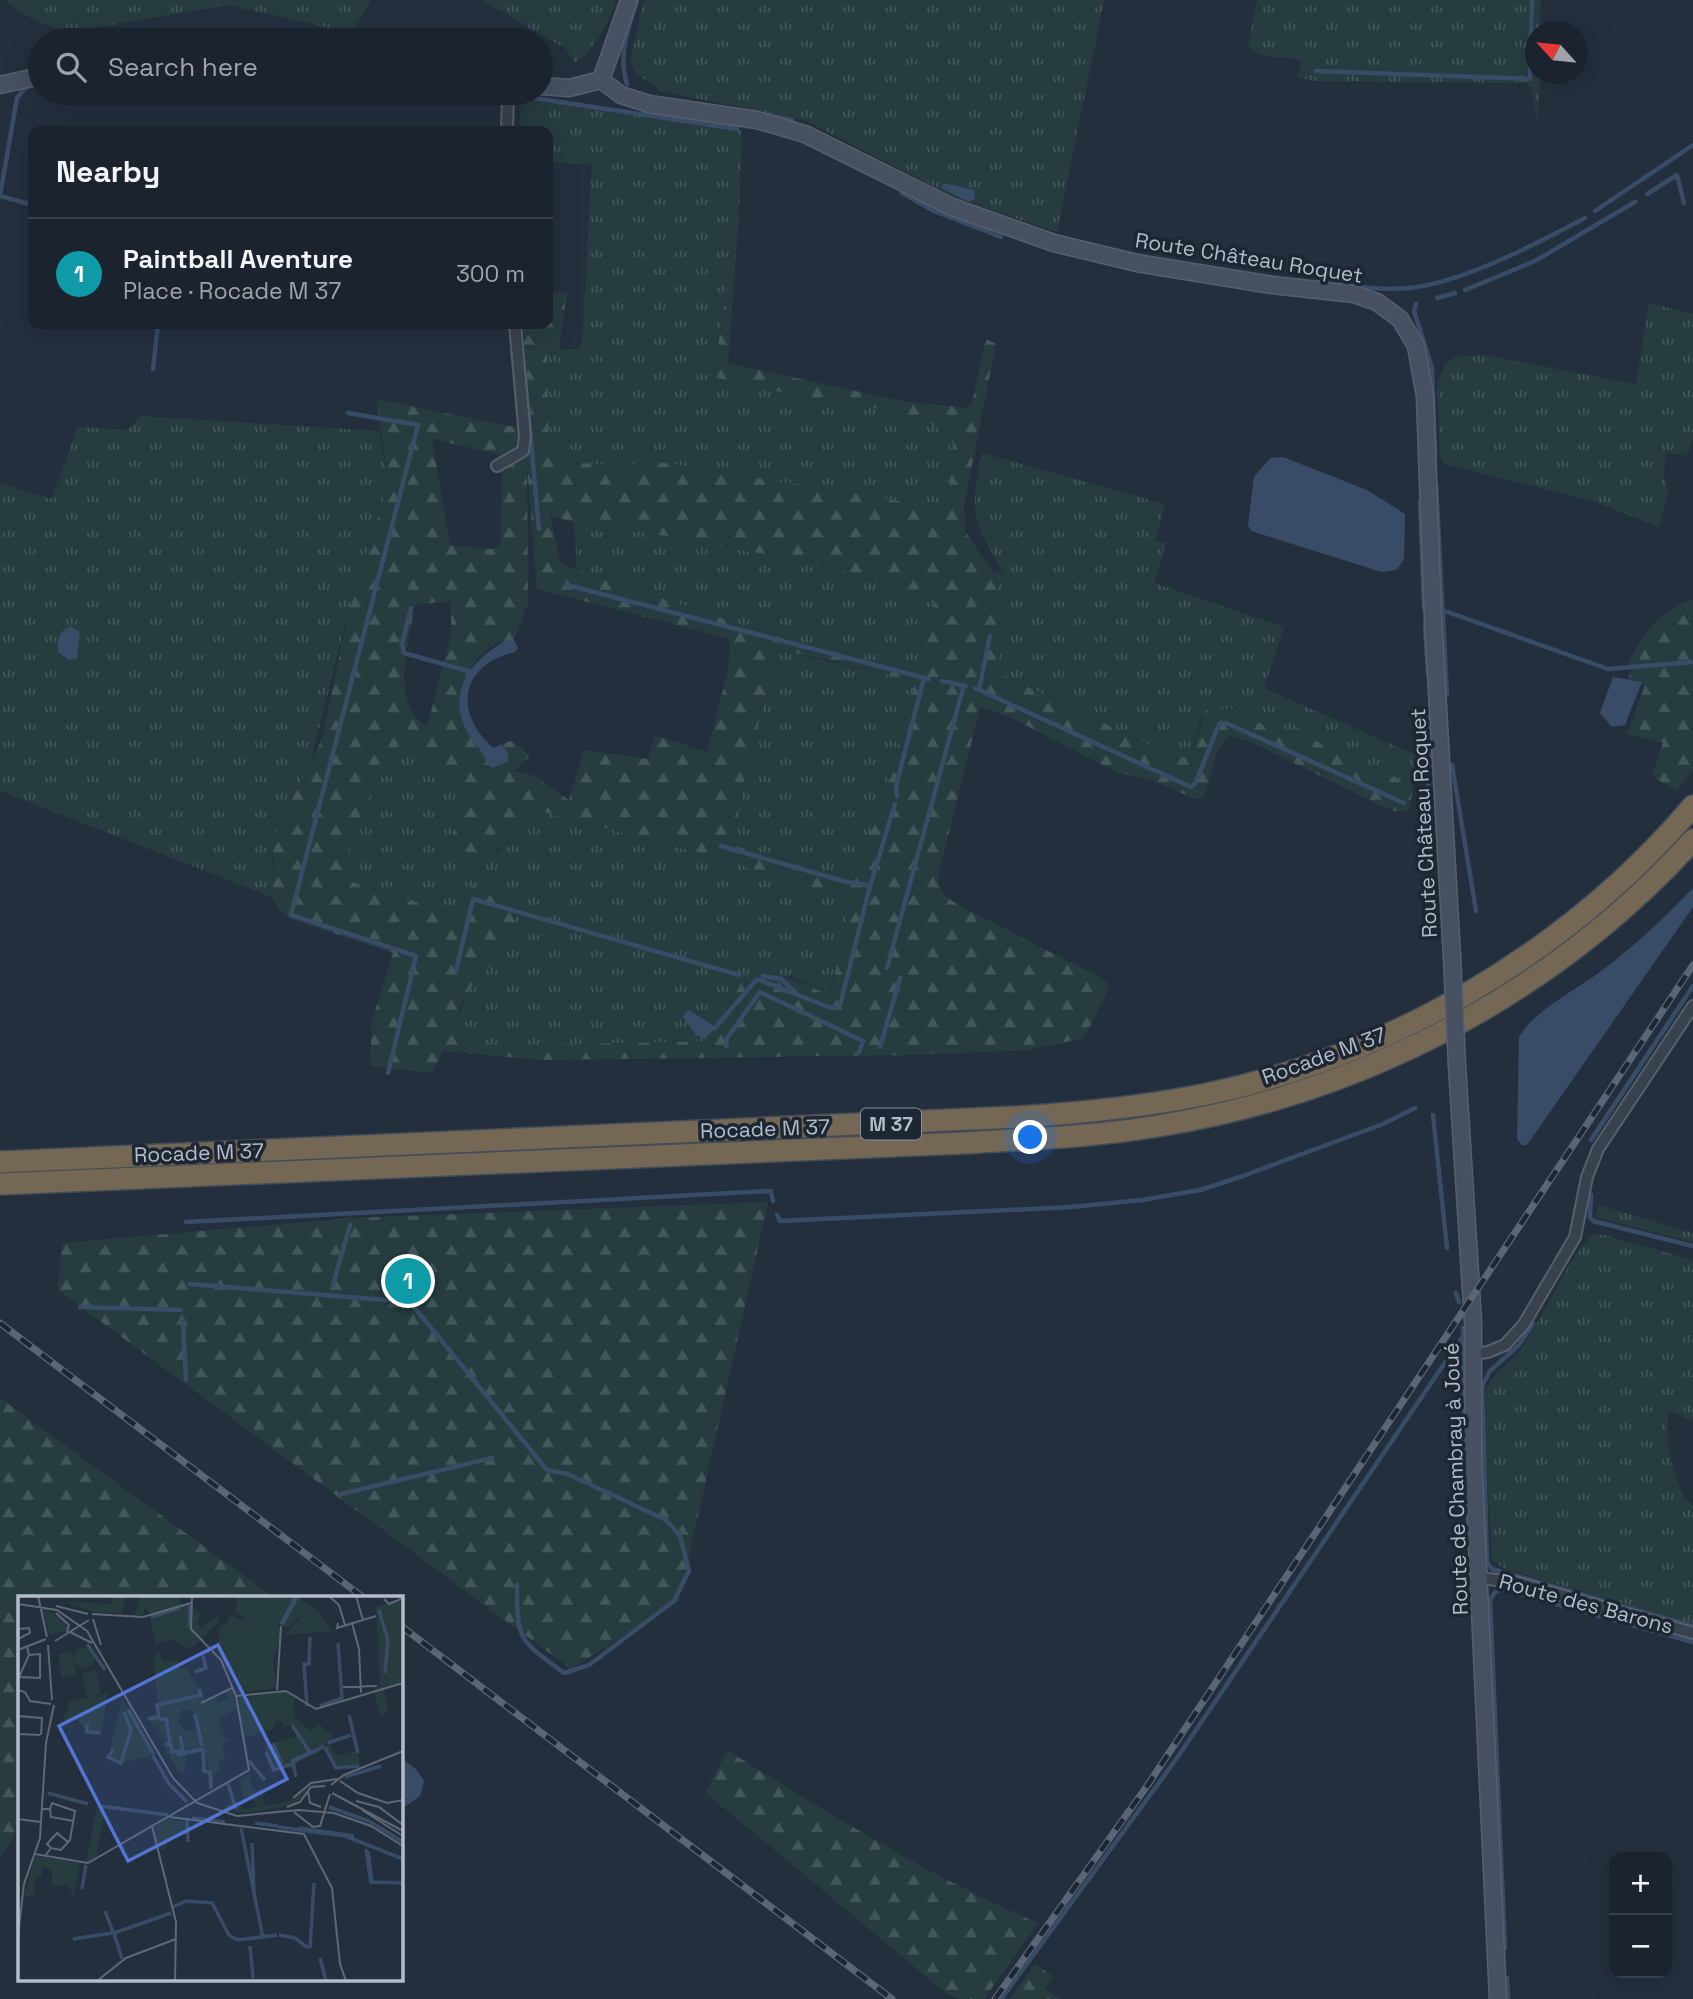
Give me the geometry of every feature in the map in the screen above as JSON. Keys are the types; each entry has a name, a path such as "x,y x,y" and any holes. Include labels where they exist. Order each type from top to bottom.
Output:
{"highway":[{"name":"Rocade M 37","path":"0,1161 1003,1118 1127,1108 1208,1094 1341,1054 1417,1020 1467,993 1580,915 1642,860 1693,806"},
{"name":"Rocade M 37","path":"0,1184 963,1143 1101,1134 1199,1119 1322,1085 1384,1060 1461,1023 1572,950 1632,901 1693,840"}],"street":[{"path":"553,87 569,88 601,80 629,0"},
{"path":"0,85 28,79"},
{"name":"Route Château Roquet","path":"601,80 621,95 649,104 757,120 805,134 953,207 1054,243 1150,265 1272,285 1354,294 1377,302 1400,318 1419,353 1425,396 1433,619 1452,957"},
{"path":"507,126 508,105"},
{"path":"497,466 523,451 525,437 515,329"},
{"name":"Route de Chambray à Joué","path":"1452,957 1474,1354 1472,1411 1498,1999"},
{"path":"1474,1354 1488,1353 1505,1346 1524,1324 1575,1237 1587,1177 1598,1149 1693,1006"},
{"name":"Route des Barons","path":"1479,1578 1506,1580 1693,1633"}],"green space":[{"path":"4,0 371,0 355,28 330,28 227,5 95,28 56,28 37,22"},
{"path":"482,0 616,0 600,35 588,52 574,63 566,49 553,41 553,28 530,28"},
{"path":"644,0 1104,0 1057,232 956,198 804,120 660,91 634,71 630,62"},
{"path":"1257,0 1541,0 1540,21 1525,21 1525,83 1314,81 1297,77 1302,61 1264,56 1248,47"},
{"path":"1528,84 1540,84 1537,121 1531,88"},
{"path":"553,101 742,130 739,212 713,377 907,413 945,430 953,443 953,461 944,516 918,504 640,459 630,468 548,459 547,350 578,349 582,344 592,165 553,162 553,126 520,126 521,105 553,105"},
{"path":"739,212 728,363 901,401 966,408 972,403 986,339 996,344 964,505 965,531 996,578 1001,607 1001,674 1177,758 1190,756 1206,710 1229,708 1287,736 1297,728 1353,761 1414,783 1409,811 1394,811 1377,804 1247,740 1230,736 1219,748 1202,798 1195,799 1154,781 1116,772 1010,717 980,707 938,878 940,888 944,895 960,906 1103,979 1110,986 1084,1038 1030,1050 914,1055 541,1060 443,1051 432,1073 370,1066 372,1021 393,953 293,920 279,910 272,897 273,851 278,827 322,739 352,596 389,483 376,399 524,429 516,347 524,345 523,329 553,329 553,292 567,293 559,350 547,351 549,459 629,468 640,459 918,504 944,515 953,461 953,443 945,430 907,413 800,396 713,377","holes":["432,439 502,455 501,545 492,549 450,545","527,465 537,589 730,639 728,671 707,752 655,735 648,759 584,750 569,800 537,777 513,772 529,757 524,749 511,741 502,744 508,753 485,760 463,723 461,691 472,666 480,656 502,642 514,640 528,603","550,515 599,531 622,528 830,566 886,584 937,594 917,674 779,637 560,562","451,601 451,636 427,727 415,716 404,687 406,653 415,605","778,650 915,682 891,770 854,883 733,845 745,776","397,746 464,782 454,829 462,848 472,854 487,857 511,839 527,807 732,862 809,888 834,891 851,899 830,995 778,975 767,974 742,980 715,1041 499,1046 455,1039 460,1005 475,981 506,951 519,908 473,885 457,915 339,878 364,808"]},
{"path":"1649,303 1693,314 1693,440 1686,456 1666,453 1664,474 1668,494 1659,527 1596,502 1444,464 1440,456 1437,382 1446,363 1456,357 1484,355 1636,384"},
{"path":"140,416 379,431 389,483 350,605 311,761 278,827 272,856 272,897 0,791 0,483 51,499 78,427 128,430"},
{"path":"982,453 1165,504 1155,541 1166,543 1154,583 1284,627 1264,688 1425,759 1422,784 1389,776 1356,763 1297,728 1288,736 1229,708 1201,717 1190,756 1177,758 1001,674 1001,607 995,571 1004,574 985,540 976,516 975,491"},
{"path":"574,523 599,531 622,528 830,566 886,584 938,594 917,675 779,637 577,570"},
{"path":"1693,599 1693,770 1676,791 1652,776 1663,743 1627,734 1645,685 1627,683 1632,667 1627,667 1652,625 1671,610"},
{"path":"778,650 915,681 891,770 854,884 733,845 745,776"},
{"path":"397,746 465,782 454,819 496,853 511,839 526,807 732,862 809,888 834,891 851,898 829,996 792,976 742,980 716,1041 499,1046 454,1039 461,1010 470,989 506,950 458,915 338,878 364,808"},
{"path":"768,1202 679,1601 571,1669 58,1290 62,1243 353,1218"},
{"path":"1599,1205 1693,1233 1693,1242 1595,1217"},
{"path":"1593,1235 1604,1235 1693,1260 1693,1421 1670,1411 1667,1432 1675,1476 1686,1499 1693,1506 1693,1624 1505,1569 1492,1561 1483,1405 1485,1394 1493,1378 1524,1345 1575,1256"},
{"path":"0,1398 272,1596 18,1596 18,1828 0,1860"},
{"path":"728,1751 918,1864 1038,1923 984,1999 962,1999 947,1994 705,1792"},
{"path":"1035,1964 1053,1976 1045,1989 1060,1999 1010,1999"}],"water":[{"path":"944,183 974,190 975,198 969,202 941,188"},
{"path":"1283,457 1367,490 1405,514 1404,560 1396,570 1382,572 1251,531 1248,525 1254,477 1270,458"},
{"path":"71,626 80,632 77,657 69,660 58,652 58,644 61,633"},
{"path":"507,640 514,640 518,648 515,652 497,658 483,667 473,679 468,691 472,720 480,734 493,748 502,744 508,753 508,762 492,768 466,730 460,715 459,700 469,672 492,649"},
{"path":"1613,677 1642,682 1625,725 1612,727 1600,713"},
{"path":"1693,888 1693,907 1527,1145 1522,1145 1517,1139 1519,1037 1546,1009 1627,950"},
{"path":"688,1010 713,1025 714,1029 705,1039 696,1035 683,1017"},
{"path":"402,1759 416,1769 424,1781 420,1796 406,1806 402,1805"}],"waterway":[{"path":"627,84 624,52 637,0"},
{"path":"1316,71 1530,79 1532,0"},
{"path":"0,196 17,98 26,87"},
{"path":"553,101 737,129"},
{"path":"762,114 792,120"},
{"path":"1595,211 1693,145"},
{"path":"1647,194 1677,175 1684,203"},
{"path":"902,193 934,211 1001,237"},
{"path":"0,196 28,204"},
{"path":"1465,290 1535,261 1635,202"},
{"path":"1317,281 1386,289 1430,285 1476,270 1585,218"},
{"path":"1437,298 1455,293"},
{"path":"1416,304 1414,311 1432,368 1435,455"},
{"path":"153,369 157,329"},
{"path":"525,377 539,529"},
{"path":"348,413 418,425 291,915 416,956 388,1073"},
{"path":"1436,484 1447,694"},
{"path":"1420,502 1424,608"},
{"path":"567,585 929,679"},
{"path":"411,608 402,644 404,653 468,671"},
{"path":"1442,610 1608,669 1693,662"},
{"path":"1425,627 1428,673"},
{"path":"979,690 990,636"},
{"path":"897,796 896,786 924,678"},
{"path":"942,681 966,686"},
{"path":"887,968 964,685"},
{"path":"975,688 1191,787 1195,784 1219,724 1226,723 1404,803"},
{"path":"1430,702 1431,765"},
{"path":"1452,765 1476,911"},
{"path":"1421,810 1425,811 1429,781"},
{"path":"870,886 895,804"},
{"path":"714,1029 757,979 831,1008 840,1005 870,886 843,881 721,846"},
{"path":"456,971 473,899 739,975"},
{"path":"763,976 781,979 795,992"},
{"path":"880,1047 900,978"},
{"path":"1591,1140 1693,986"},
{"path":"726,1046 727,1038 760,992 863,1041 859,1052"},
{"path":"777,1215 780,1221 1071,1207 1142,1200 1200,1190 1243,1176 1383,1124 1415,1108"},
{"path":"1433,1115 1447,1248"},
{"path":"186,1222 771,1191 773,1201"},
{"path":"1591,1195 1590,1217 1593,1221 1693,1246"},
{"path":"333,1285 350,1225"},
{"path":"190,1284 410,1302 547,1470 568,1474 666,1520 680,1536 689,1571 674,1601 589,1665 564,1673 524,1638 518,1618 517,1585"},
{"path":"1456,1293 1459,1302"},
{"path":"80,1307 181,1310"},
{"path":"183,1321 186,1380"},
{"path":"1533,1324 1518,1346 1490,1371 1482,1386 1487,1562 1492,1569 1693,1626"},
{"path":"1463,1328 1465,1456"},
{"path":"1002,1998 1177,1758 1463,1336"},
{"path":"341,1494 492,1458"},
{"path":"1505,1948 1490,1600 1495,1592 1502,1589 1693,1642"},
{"path":"1507,1978 1508,1999"}],"railway":[{"path":"995,1999 1147,1786 1693,965"},
{"path":"0,1323 361,1596"},
{"path":"402,1627 892,1999"}],"place":[{"name":"Paintball Aventure","path":"408,1281"}]}
